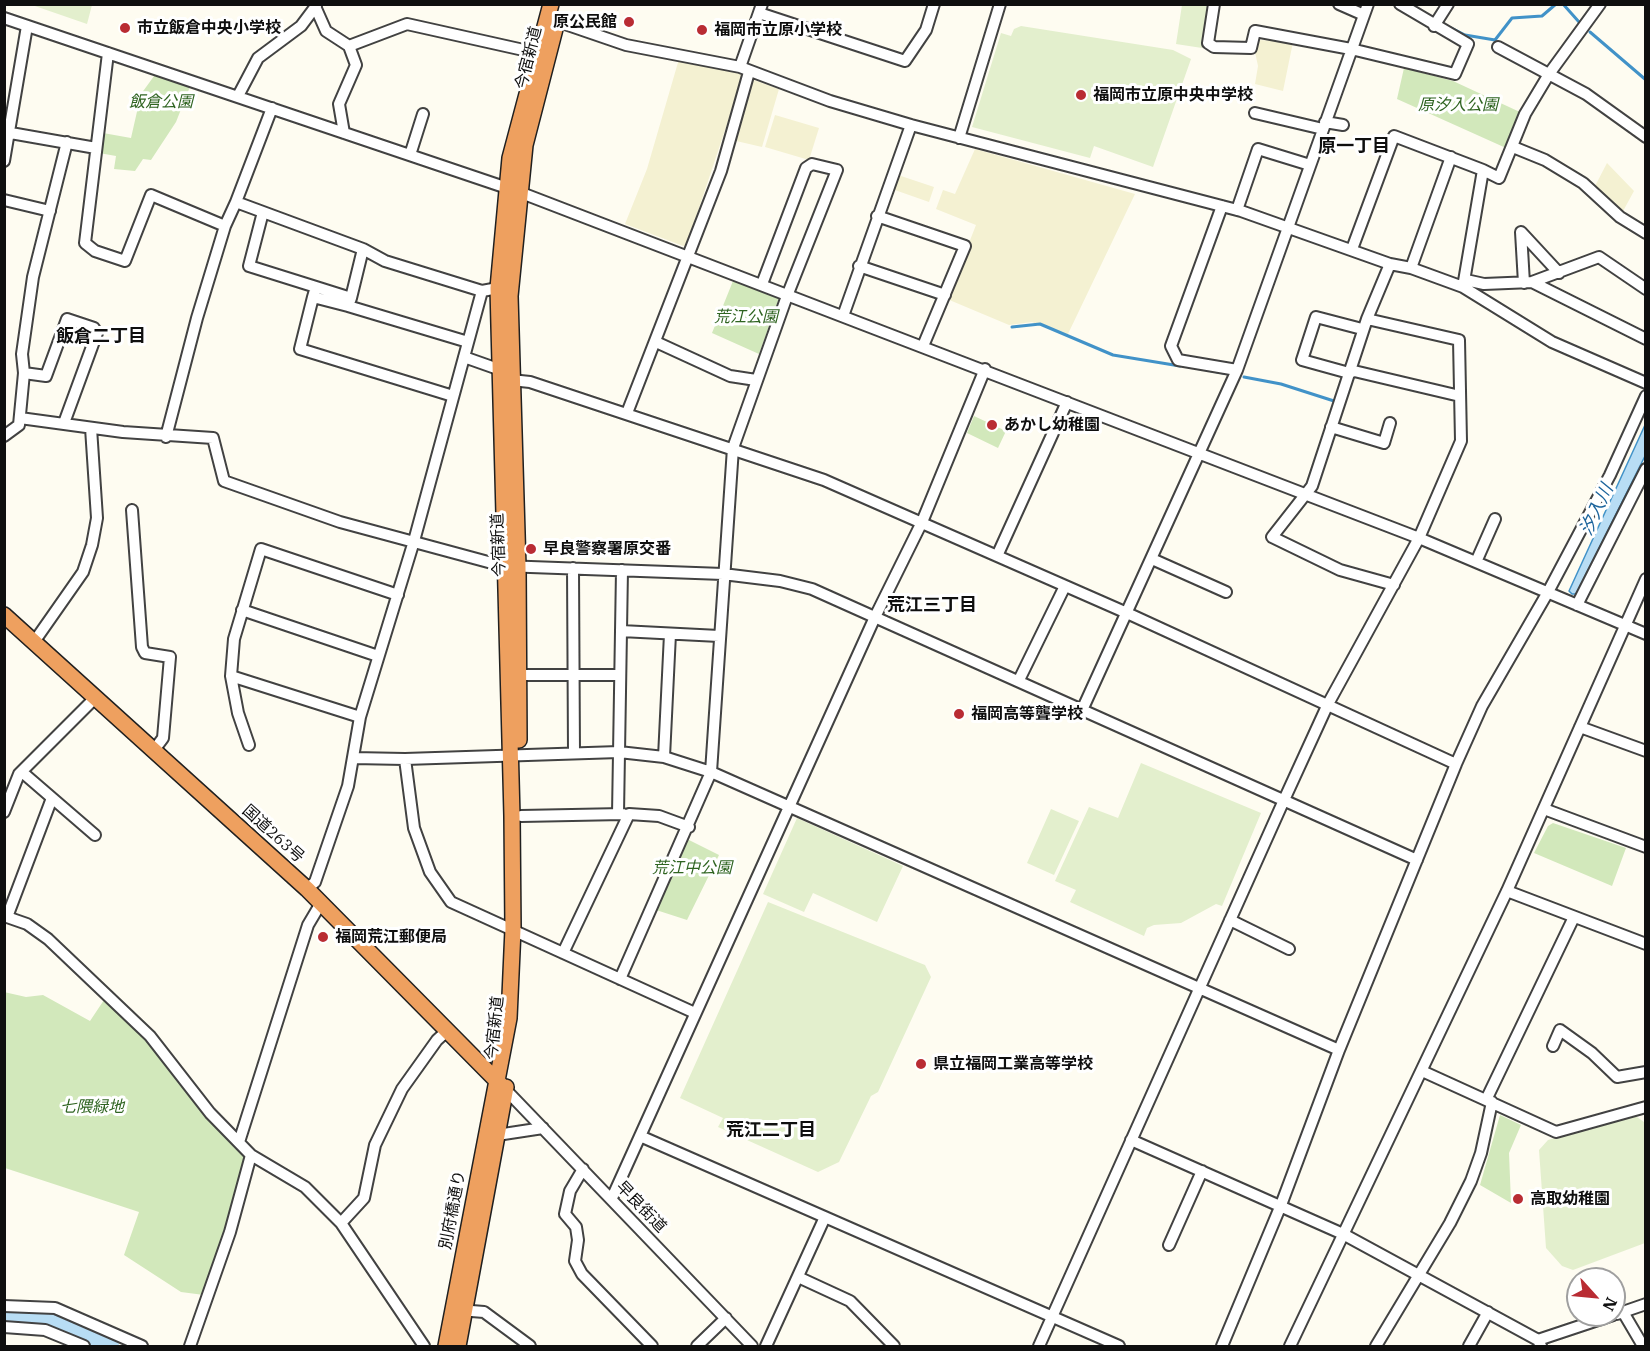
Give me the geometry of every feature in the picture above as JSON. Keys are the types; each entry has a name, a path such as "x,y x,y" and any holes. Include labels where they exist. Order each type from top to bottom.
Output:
{"highway":[{"name":"今宿新道","path":"516,932 522,816 514,754 518,675 498,369 498,288 513,190 556,21 550,5"},
{"name":"今宿新道","path":"502,1085 516,1012 510,296 513,190 510,158 550,5"},
{"name":"国道263号","path":"4,615 307,889 502,1085"},
{"name":"別府橋通り","path":"446,1347 458,1310 497,1135 502,1085"},
{"name":"別府橋通り","path":"458,1347 458,1310 502,1085"}],"street":[{"path":"627,413 721,171 760,9 906,62 926,30 934,4"},
{"path":"959,138 1000,4"},
{"path":"1215,4 1208,43 1214,47 1251,48 1255,31 1351,49 1455,74 1468,44 1436,23 1400,4"},
{"path":"1339,4 1364,15"},
{"path":"1083,708 1237,370 1368,4"},
{"path":"1436,23 1448,4"},
{"path":"1352,249 1394,136 1500,177 1525,114 1550,74 1600,4"},
{"path":"314,5 326,31 349,46 356,65 339,104 344,133"},
{"path":"238,96 258,58 301,26 314,5"},
{"path":"4,18 513,190 689,256 787,296 985,369 1419,538 1646,634"},
{"path":"556,21 626,45 744,69 830,101 911,125 1238,210 1390,264 1464,283 1528,282 1559,273 1599,257 1646,289"},
{"path":"349,46 407,24 537,52"},
{"path":"4,161 7,132 27,26"},
{"path":"1498,47 1586,94 1646,137"},
{"path":"108,53 85,243 95,251 125,261 151,195 225,226"},
{"path":"165,437 225,226 272,108"},
{"path":"1255,113 1324,125 1343,125"},
{"path":"410,155 423,114"},
{"path":"843,316 911,125"},
{"path":"7,132 96,148"},
{"path":"4,436 19,425 24,373 22,354 33,277 67,142"},
{"path":"1513,147 1545,160 1583,183 1620,217 1646,233"},
{"path":"1238,210 1258,149 1310,165"},
{"path":"1411,268 1451,158"},
{"path":"620,979 689,827 711,772 733,448 787,296 837,170 812,164 806,168 762,284"},
{"path":"1464,283 1483,171"},
{"path":"4,200 50,211"},
{"path":"236,202 363,249 385,261 482,291 498,288"},
{"path":"1222,206 1171,346 1178,360 1237,370"},
{"path":"263,212 249,266 314,292 468,342"},
{"path":"877,216 965,246 923,346"},
{"path":"1528,282 1521,232 1559,273"},
{"path":"350,302 363,249"},
{"path":"1390,264 1364,324 1312,486 1272,537 1340,570 1394,585"},
{"path":"859,266 945,295"},
{"path":"1528,282 1646,339"},
{"path":"1464,283 1552,342 1644,379"},
{"path":"307,889 315,882 348,786 360,717 414,541 482,291"},
{"path":"314,292 300,349 453,396"},
{"path":"1039,1347 1328,704 1419,538 1461,441 1459,340 1316,317 1302,360 1349,374 1354,371 1460,396"},
{"path":"24,373 46,376 67,319 94,328 97,333 64,423"},
{"path":"656,342 730,376 756,380"},
{"path":"464,357 498,369"},
{"path":"612,1198 875,617 922,522 985,369"},
{"path":"511,380 530,382 825,480 1127,613 1456,764"},
{"path":"1222,1347 1281,1205 1339,1050 1456,764 1482,706 1548,592 1610,475 1646,396"},
{"path":"998,556 1067,402"},
{"path":"20,418 165,437 213,438 224,481 340,522 511,566 723,574 780,581 812,589 1083,708 1417,860"},
{"path":"1331,428 1384,443 1390,423"},
{"path":"34,642 83,572 92,545 97,518 91,428"},
{"path":"1577,605 1646,469"},
{"path":"132,510 142,647 145,653 170,657 163,738 154,750"},
{"path":"1476,562 1495,519"},
{"path":"249,745 237,712 231,676 234,639 261,549 398,595"},
{"path":"1152,559 1226,592"},
{"path":"573,568 574,753"},
{"path":"563,953 624,814 619,752 622,570"},
{"path":"1290,1347 1507,891 1646,579"},
{"path":"1019,680 1065,586"},
{"path":"242,610 378,656"},
{"path":"621,631 719,636"},
{"path":"664,757 670,634"},
{"path":"518,675 620,675"},
{"path":"231,676 360,717"},
{"path":"4,812 21,772 96,698"},
{"path":"1580,727 1646,751"},
{"path":"353,758 405,759 619,752 664,757 711,772 1339,1050"},
{"path":"405,759 414,828 430,872 451,902 695,1013"},
{"path":"21,772 95,835"},
{"path":"52,798 6,917 27,924 48,939 150,1036 210,1113 251,1155 305,1187 342,1223 424,1347"},
{"path":"1544,809 1646,847"},
{"path":"522,816 624,814 659,816 689,827"},
{"path":"1507,891 1646,944"},
{"path":"239,1142 308,925 321,903"},
{"path":"1376,1347 1421,1275 1471,1181 1481,1153 1489,1101 1574,917"},
{"path":"1230,920 1289,949"},
{"path":"342,1223 364,1198 375,1145 402,1089 437,1040 448,1030"},
{"path":"1553,1046 1560,1030 1592,1053 1617,1077 1646,1072"},
{"path":"1422,1071 1556,1132 1646,1107"},
{"name":"早良街道","path":"502,1085 752,1347"},
{"path":"497,1135 543,1128"},
{"path":"640,1136 1119,1347"},
{"path":"1131,1140 1343,1234 1488,1312 1539,1343 1582,1327"},
{"path":"190,1347 230,1232 251,1155"},
{"path":"583,1168 574,1181 565,1214 576,1227 578,1239 575,1261 582,1274 652,1347"},
{"path":"1169,1245 1202,1171"},
{"path":"766,1347 825,1217"},
{"path":"798,1277 850,1301 894,1347"},
{"path":"1626,1311 1646,1304"},
{"path":"4,1305 55,1308 142,1347"},
{"path":"458,1310 484,1312 530,1347"},
{"path":"1469,1347 1488,1312"},
{"path":"697,1347 726,1318"},
{"path":"1626,1325 1643,1347"},
{"path":"4,1327 45,1330 84,1347"}],"shaded area":[{"path":"1258,40 1293,42 1283,91 1255,84 1258,66 1255,52"},
{"path":"679,59 745,70 686,247 625,224 647,169"},
{"path":"751,79 779,89 762,147 732,140"},
{"path":"775,115 819,128 809,160 765,147"},
{"path":"975,149 1135,194 1067,336 1032,322 1009,325 947,299 976,225 936,209 943,190 955,194"},
{"path":"1607,163 1634,191 1622,213 1594,188"},
{"path":"898,175 934,187 929,202 892,189"}],"green space":[{"path":"32,5 92,5 87,24"},
{"path":"1182,5 1209,5 1202,48 1176,44"},
{"name":"福岡市立原中央中学校","path":"1021,26 1173,50 1191,59 1153,167 1094,146 1090,158 972,127 1001,33 1011,36 1014,29"},
{"name":"原汐入公園","path":"1404,68 1453,81 1522,113 1506,148 1397,99"},
{"name":"飯倉公園","path":"157,72 191,84 176,122 151,160 143,159 135,171 114,169 116,156 99,153 103,133 131,138 141,94"},
{"name":"荒江公園","path":"733,281 779,298 759,354 712,333"},
{"path":"974,416 1006,431 998,448 967,433"},
{"path":"1141,763 1261,813 1222,906 1216,904 1181,923 1154,925 1147,928 1144,936 1070,902 1076,890 1055,881 1089,807 1118,818"},
{"path":"1051,809 1079,821 1054,875 1027,863"},
{"path":"797,818 903,866 877,922 813,893 804,912 763,894"},
{"path":"1553,823 1626,848 1612,886 1534,853 1548,826"},
{"name":"荒江中公園","path":"685,838 719,855 687,920 653,909"},
{"path":"768,902 925,965 931,977 878,1092 871,1096 839,1162 818,1172 718,1127 723,1118 680,1098"},
{"name":"七隈緑地","path":"4,992 26,997 43,995 90,1021 104,1000 144,1037 248,1155 204,1295 181,1292 124,1255 139,1212 5,1168"},
{"path":"1500,1115 1521,1125 1509,1153 1511,1203 1480,1185"},
{"path":"1634,1115 1644,1122 1646,1127 1645,1243 1581,1267 1562,1266 1546,1248 1539,1150 1548,1140"}],"water":[{"path":"1645,425 1645,456 1576,594 1572,594 1569,591"}],"waterway":[{"path":"1451,28 1465,35 1495,40 1512,18 1542,16 1556,4"},
{"path":"1563,4 1579,22"},
{"path":"1590,32 1646,80"},
{"path":"1012,327 1040,324 1113,355 1180,366"},
{"path":"1207,370 1229,374"},
{"path":"1244,377 1281,384 1334,401"},
{"path":"4,1318 46,1320 109,1346"}],"place":[{"name":"原公民館","path":"629,22"},
{"name":"市立飯倉中央小学校","path":"125,28"},
{"name":"福岡市立原小学校","path":"702,30"},
{"name":"福岡市立原中央中学校","path":"1081,95"},
{"name":"あかし幼稚園","path":"992,425"},
{"name":"早良警察署原交番","path":"531,549"},
{"name":"福岡高等聾学校","path":"959,714"},
{"name":"福岡荒江郵便局","path":"323,937"},
{"name":"県立福岡工業高等学校","path":"921,1064"},
{"name":"高取幼稚園","path":"1518,1199"}],"district":[{"name":"原一丁目","path":"1354,147"},
{"name":"飯倉二丁目","path":"101,337"},
{"name":"荒江三丁目","path":"932,606"},
{"name":"荒江二丁目","path":"771,1131"}],"water label":[{"name":"汐入川","path":"1597,510"}]}
